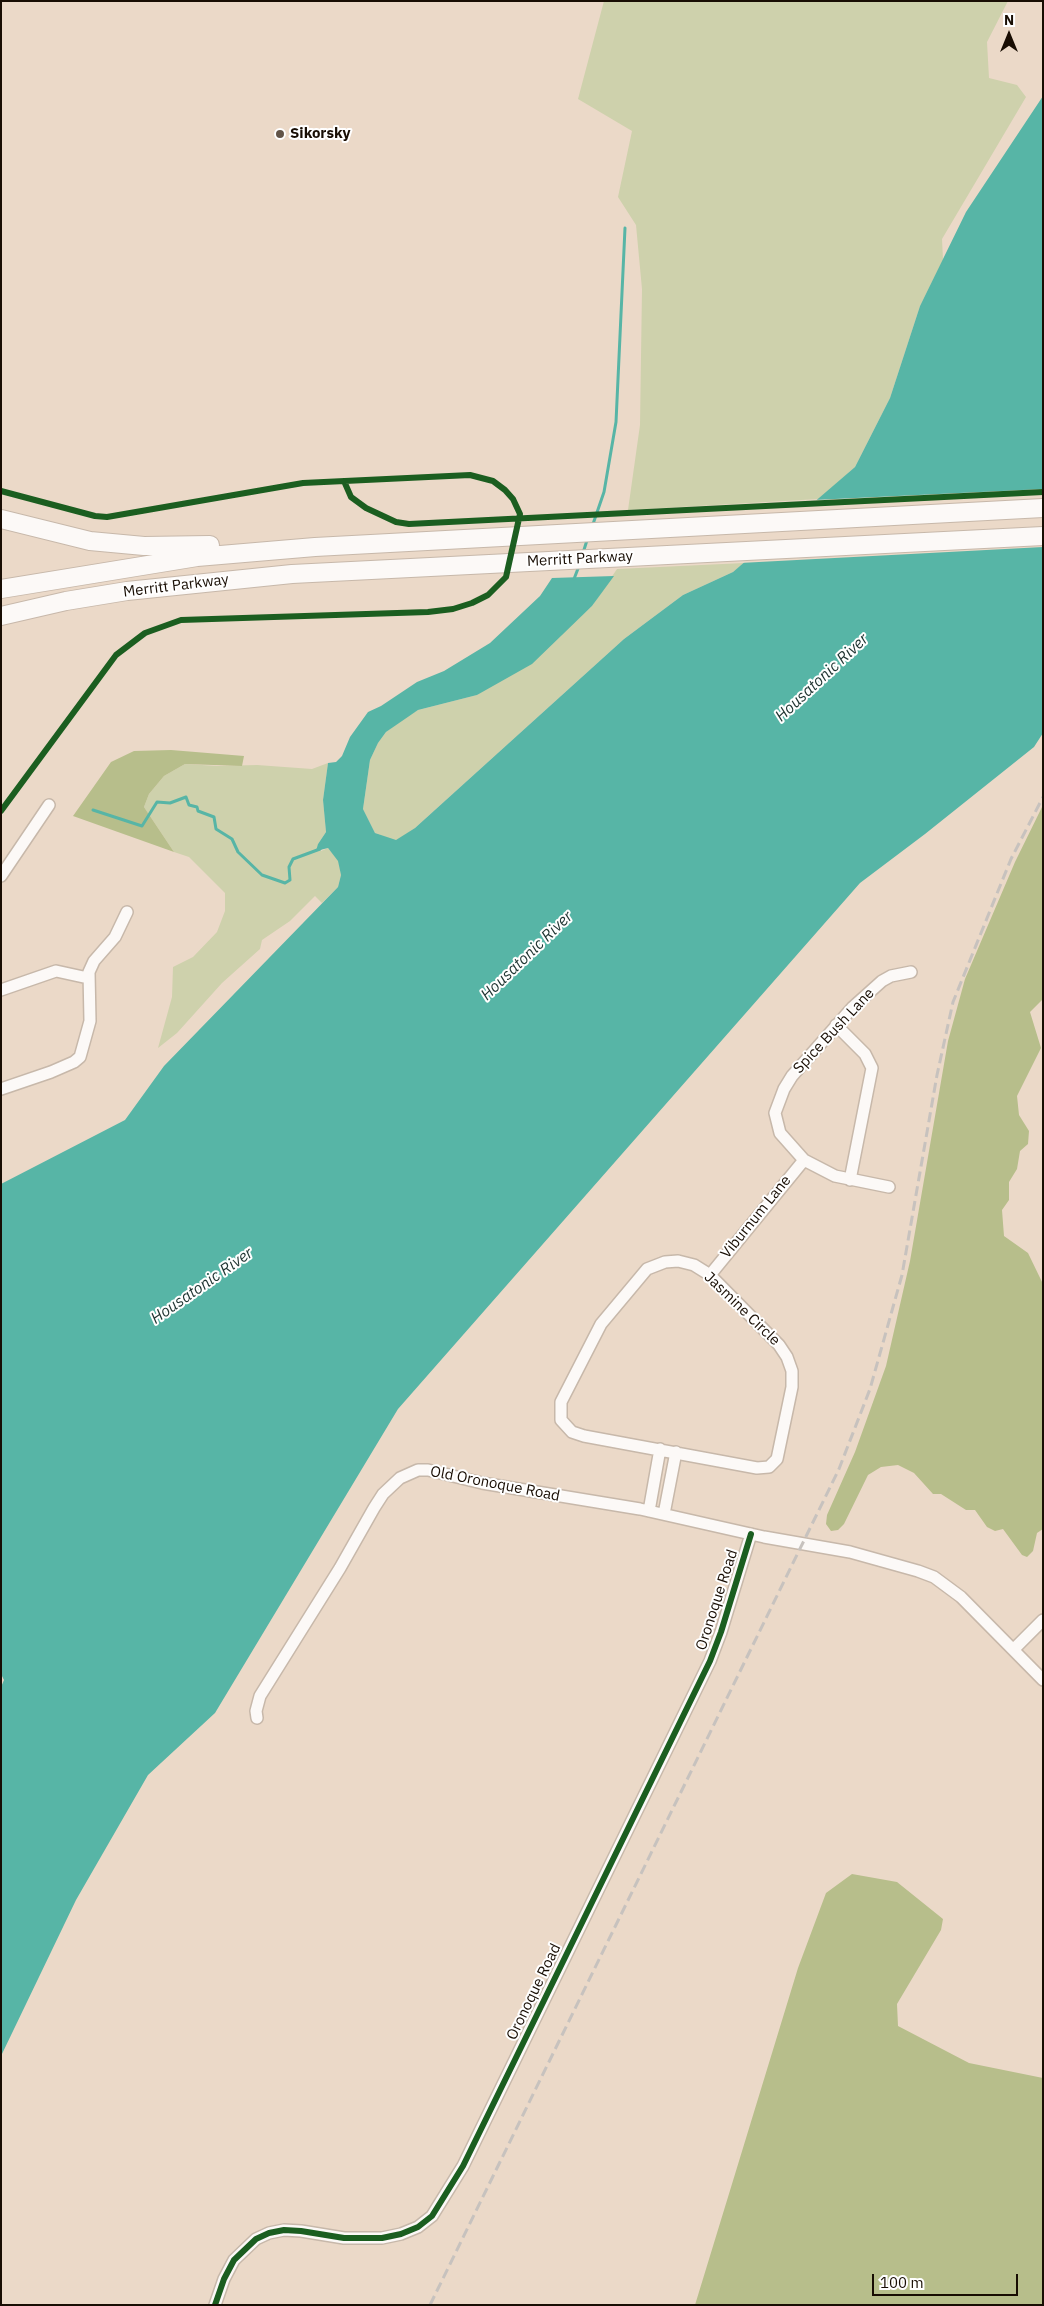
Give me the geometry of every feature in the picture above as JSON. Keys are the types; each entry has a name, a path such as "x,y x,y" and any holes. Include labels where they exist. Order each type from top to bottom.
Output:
{"highway":[{"name":"Merritt Parkway","path":"1,588 197,557 315,547 502,535 1043,508"},
{"path":"1,519 90,541 144,546 195,546 280,541 315,547"},
{"name":"Merritt Parkway","path":"1,616 66,601 197,582 292,574 1043,536"}],"street":[{"path":"1,876 49,804"},
{"path":"1,1089 51,1072 74,1062 80,1057 90,1022 88,978 94,961 115,938 127,912"},
{"path":"1,990 56,971 88,978"},
{"name":"Spice Bush Lane","path":"889,1187 835,1176 804,1160 780,1133 775,1113 784,1089 792,1076 836,1024 882,981 911,972"},
{"path":"836,1024 865,1054 872,1068 850,1180"},
{"name":"Viburnum Lane","path":"710,1276 804,1160"},
{"name":"Jasmine Circle","path":"678,1261 694,1265 710,1276 780,1345 790,1364 792,1387 777,1458 769,1467 757,1468 572,1432 562,1420 561,1402 601,1324 647,1269 664,1262 678,1261"},
{"path":"649,1511 660,1449"},
{"path":"664,1514 676,1452"},
{"name":"Old Oronoque Road","path":"258,1718 258,1704 269,1680 320,1600 374,1508 391,1485 404,1476 418,1470 428,1470 482,1483 649,1511 752,1534"},
{"name":"Oronoque Road","path":"215,2305 224,2279 234,2260 256,2239 269,2233 284,2230 301,2230 344,2238 382,2238 401,2234 418,2227 432,2216 463,2166 710,1661 752,1534 859,1554 907,1567 934,1577 968,1603 1043,1680"},
{"path":"1014,1649 1043,1620"}],"green space":[{"path":"604,1 1008,1 987,42 989,78 1017,85 1026,97 942,239 943,260 920,306 890,398 855,467 819,499 628,510 640,425 642,289 636,225 618,197 632,131 578,99"},
{"path":"744,563 733,572 683,595 624,639 415,828 396,841 375,833 363,809 370,760 386,732 407,716 418,710 477,695 564,631 592,606 617,569"},
{"path":"171,750 244,756 242,766 185,764 164,776 149,794 144,807 174,852 73,816 111,762 134,751"},
{"path":"328,763 323,800 326,832 318,844 321,851 328,848 339,861 341,875 338,887 322,903 315,896 290,921 262,940 260,949 222,983 177,1033 158,1048 172,997 173,967 193,957 217,932 225,911 225,893 189,857 174,852 144,807 149,794 164,776 185,764 218,766 257,765 312,769"},
{"path":"1043,805 1043,999 1030,1012 1041,1048 1017,1096 1019,1115 1029,1131 1028,1144 1020,1151 1017,1169 1009,1182 1009,1200 1002,1210 1004,1236 1028,1253 1043,1284 1043,1529 1037,1533 1033,1551 1027,1557 1022,1555 1003,1529 995,1531 987,1527 975,1510 966,1510 941,1494 933,1494 914,1473 898,1465 881,1467 868,1475 844,1524 838,1530 831,1531 826,1524 827,1515 855,1452 886,1366 910,1261 948,1041 965,979 1015,862"},
{"path":"852,1874 897,1882 943,1919 941,1930 897,2004 898,2026 969,2063 1043,2078 1043,2305 695,2305 798,1968 826,1893"}],"water":[{"name":"Housatonic River","path":"1043,96 1043,733 1034,747 860,883 398,1409 215,1713 148,1775 76,1900 1,2056 1,1687 4,1680 1,1674 1,1184 125,1120 164,1066 338,887 341,875 338,861 328,848 316,851 326,832 323,800 328,763 336,762 342,756 350,737 368,712 381,706 417,682 444,671 490,643 540,596 552,578 614,576 592,606 532,664 477,695 418,710 386,732 370,760 363,809 375,833 396,840 415,828 624,639 683,595 733,572 855,467 890,398 920,306 966,212"}],"pier":[{"path":"1043,489 1043,547 740,563 814,500"}],"waterway":[{"path":"592,527 604,492 616,422 625,228"},
{"path":"583,553 588,537"},
{"path":"574,579 579,566"},
{"path":"93,810 142,826 157,802 170,803 186,797 189,805 197,807 198,811 214,817 216,829 232,839 238,852 262,875 285,883 290,880 289,867 293,859 320,849"}],"railway":[{"path":"430,2305 839,1469 870,1389 902,1275 937,1075 953,1002 1011,859 1043,797"}],"cycle path":[{"path":"1,491 95,516 107,517 303,483 470,475 493,481 505,490 513,499 520,514 506,577 488,595 472,603 453,609 428,612 181,620 145,633 116,655 1,811"},
{"path":"344,481 351,497 366,508 396,522 409,524 1043,492"},
{"path":"215,2305 224,2279 234,2260 256,2239 269,2233 284,2230 344,2238 382,2238 401,2234 418,2227 432,2216 463,2166 710,1661 721,1632 751,1534"}],"place":[{"name":"Sikorsky","path":"280,134"}]}
